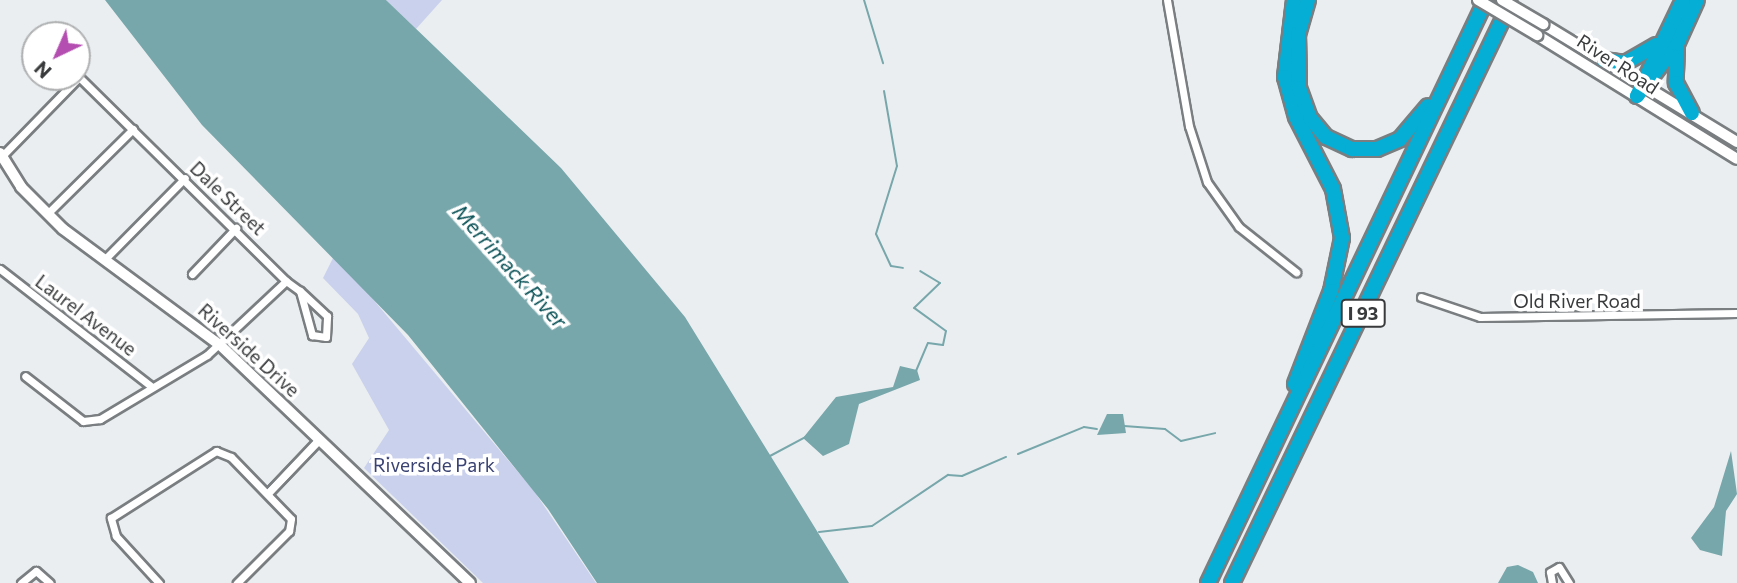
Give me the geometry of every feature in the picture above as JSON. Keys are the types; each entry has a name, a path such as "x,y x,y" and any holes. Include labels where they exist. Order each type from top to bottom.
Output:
{"highway":[{"path":"1271,455 1331,291 1342,238 1333,189 1296,117 1285,77 1294,0"},
{"path":"1308,0 1298,34 1299,88 1310,118 1340,145 1364,150 1400,139 1453,70"},
{"name":"I 93","path":"1208,583 1486,0"},
{"name":"I 93","path":"1232,583 1511,0"},
{"path":"1642,88 1660,42 1683,0"},
{"path":"1642,88 1678,44 1697,0"},
{"path":"1604,60 1637,59 1660,42"},
{"path":"1678,44 1676,83 1692,113"}],"main road":[{"name":"River Road","path":"1478,0 1537,35 1692,113 1737,142"},
{"name":"River Road","path":"1502,0 1604,60 1737,159"},
{"name":"Riverside Drive","path":"1,155 47,215 220,345 470,583"}],"street":[{"path":"1167,0 1189,126 1207,182 1239,227 1296,272"},
{"name":"Dale Street","path":"1,155 79,76 236,228 286,281 300,290 327,316 331,330 324,338 311,333 300,290"},
{"path":"47,215 133,128"},
{"path":"104,260 185,178"},
{"path":"192,274 236,228"},
{"name":"Laurel Avenue","path":"0,269 152,387"},
{"path":"25,376 88,423 220,345 286,281"},
{"name":"Old River Road","path":"1421,297 1480,317 1737,313"},
{"path":"268,493 319,439"},
{"path":"159,583 112,531 117,512 216,451 268,493 289,514 290,528 237,583"},
{"path":"1552,583 1550,572 1559,567 1569,583"},
{"path":"21,583 36,571 50,583"}],"green space":[{"path":"386,0 442,0 416,29"},
{"name":"Riverside Park","path":"335,254 534,491 596,583 483,583 364,468 389,430 352,364 369,338 358,314 323,278"}],"water":[{"name":"Merrimack River","path":"105,0 386,0 561,168 685,317 849,583 597,583 548,509 408,335 202,125"},
{"path":"900,366 917,370 920,380 859,404 849,444 823,456 803,438 836,397 893,387"},
{"path":"1107,414 1123,414 1126,433 1097,435"},
{"path":"1731,451 1737,494 1726,511 1722,556 1700,550 1691,538 1714,507"},
{"path":"1518,565 1533,572 1538,583 1498,583 1507,567"}],"waterway":[{"path":"864,0 883,63"},
{"path":"884,91 897,166 876,234 891,266 903,268"},
{"path":"916,371 928,343 943,345 946,331 914,308 940,283 920,271"},
{"path":"1124,426 1165,429 1181,441 1215,433"},
{"path":"1018,454 1084,427 1097,429"},
{"path":"770,456 805,437"},
{"path":"819,532 872,526 948,475 962,476 1006,457"}]}
